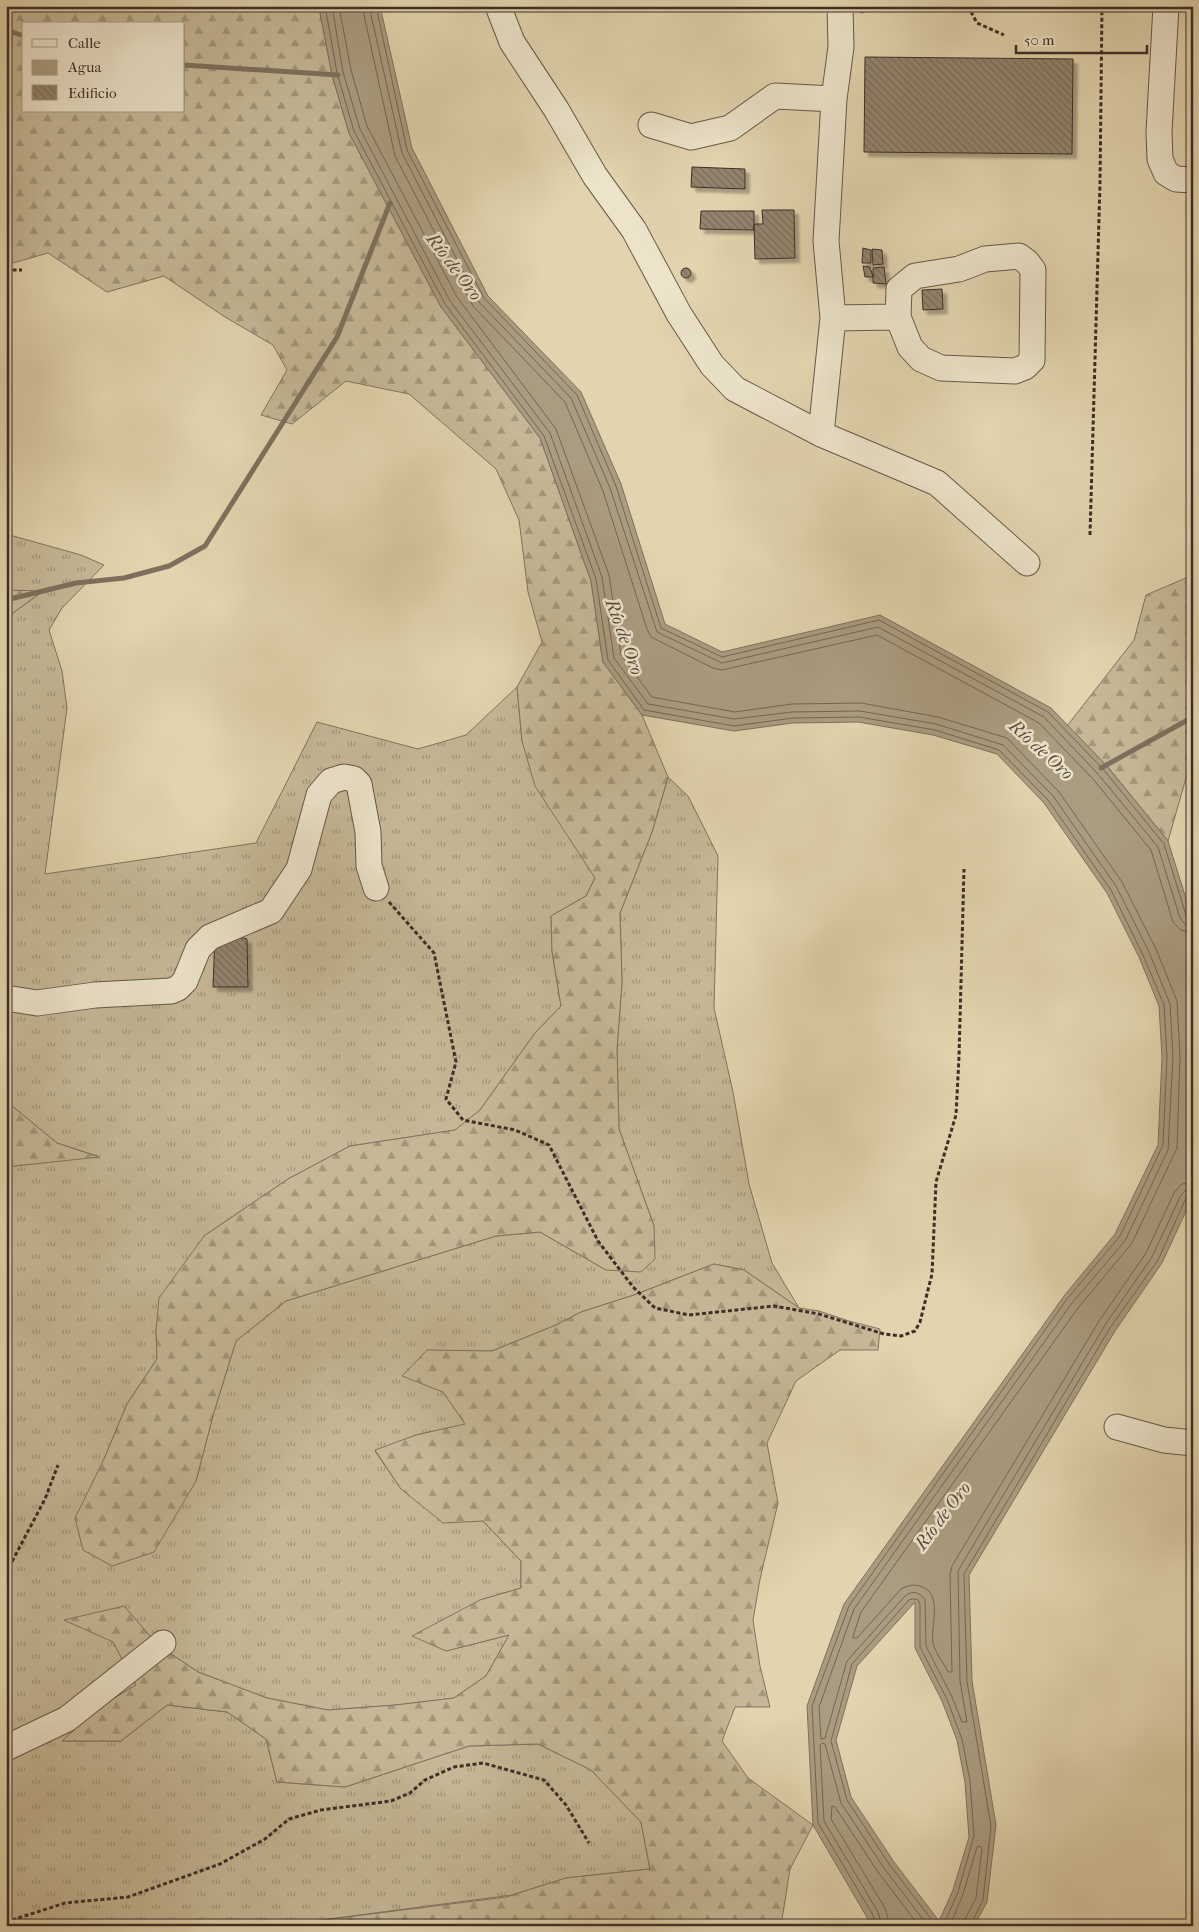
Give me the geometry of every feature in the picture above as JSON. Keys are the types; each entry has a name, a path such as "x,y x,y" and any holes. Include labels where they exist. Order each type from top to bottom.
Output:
{"lane":[{"path":"498,6 512,42 596,176 634,230 679,314 712,365 735,389 821,434 937,483 1027,563"},
{"path":"821,434 833,318 826,241 834,99 841,46 840,6"},
{"path":"1166,6 1159,132 1160,159 1166,172 1176,179 1193,180"},
{"path":"651,125 691,136 730,128 775,96 834,99"},
{"path":"1019,256 1033,270 1032,360 1025,367 1015,371 941,368 934,365 921,359 910,347 898,317 899,290 915,276 959,270 985,259 1019,256"},
{"path":"833,318 898,317"},
{"path":"6,998 37,1003 95,995 171,991 178,988 185,982 198,949 210,937 271,911 299,869 319,795 331,781 344,777 354,779 359,784 368,832 369,866 376,888"},
{"path":"1117,1427 1164,1440 1193,1443"},
{"path":"6,1748 67,1720 163,1643"}],"path":[{"path":"968,6 977,23 1004,35"},
{"path":"1090,535 1100,183 1102,6"},
{"path":"6,270 22,270"},
{"path":"376,888 434,953 456,1062 446,1099 463,1120 515,1130 549,1145 598,1241 633,1287 655,1308 689,1315 774,1306 819,1314 884,1334 901,1336 915,1331 920,1322 932,1274 936,1182 956,1115 964,869"},
{"path":"6,1573 45,1499 58,1465"},
{"path":"6,1922 65,1903 128,1897 220,1864 265,1839 289,1819 330,1809 391,1801 410,1793 425,1780 454,1767 483,1763 544,1780 566,1805 589,1843"}],"green space":[{"path":"6,6 321,6 320,13 332,75 349,133 441,307 540,438 591,581 603,662 642,715 668,777 652,832 620,913 622,982 617,1049 619,1129 654,1226 655,1259 641,1272 606,1270 540,1232 496,1236 286,1301 236,1341 214,1412 196,1481 154,1552 112,1566 83,1550 75,1518 104,1459 127,1404 157,1359 156,1330 159,1298 204,1236 288,1179 350,1146 455,1130 480,1110 535,1033 561,1006 552,951 551,916 586,896 595,878 535,786 522,741 517,687 542,642 528,592 519,520 496,469 409,394 346,381 292,424 261,415 287,370 273,345 225,317 164,276 107,292 48,253 6,265"},
{"path":"6,534 81,555 104,565 62,608 49,630 62,671 67,708 45,874 256,843 317,722 418,749 466,735 517,687 522,741 595,878 586,896 551,916 552,951 561,1006 535,1033 480,1110 456,1130 350,1146 288,1179 204,1236 156,1330 157,1359 127,1404 104,1459 196,1481 214,1412 236,1341 286,1301 496,1236 540,1232 606,1270 654,1226 619,1129 617,1049 622,982 620,913 652,832 668,777 688,796 718,856 714,1008 733,1092 749,1184 772,1263 799,1308 744,1270 714,1264 634,1295 581,1312 556,1325 492,1351 427,1351 403,1375 443,1392 466,1424 416,1435 375,1451 401,1489 483,1521 521,1561 521,1588 480,1600 446,1651 509,1635 486,1676 454,1698 328,1710 267,1698 198,1672 158,1645 113,1642 136,1685 98,1708 63,1741 121,1741 167,1705 227,1712 266,1739 277,1782 345,1787 469,1746 538,1744 591,1770 641,1822 650,1869 566,1878 512,1895 275,1926 13,1926 10,1915 6,1914 6,1167 97,1156 57,1143 6,1101 6,618 42,592 6,590"},
{"path":"1193,575 1193,763 1190,764 1168,841 1107,766 1067,726 1134,640 1146,595"},
{"path":"6,590 43,591 6,618"},
{"path":"6,1101 57,1143 99,1157 6,1167"},
{"path":"714,1264 744,1270 799,1308 819,1311 880,1329 878,1350 840,1350 796,1381 767,1443 778,1503 760,1579 753,1620 760,1666 770,1707 735,1707 722,1741 748,1778 813,1825 790,1869 781,1926 276,1926 506,1897 566,1878 650,1869 641,1822 591,1770 538,1744 469,1746 345,1787 277,1782 266,1739 227,1712 167,1705 121,1741 62,1741 98,1708 136,1685 113,1642 64,1620 124,1606 158,1645 198,1672 267,1698 328,1710 454,1698 486,1676 509,1635 446,1651 412,1636 480,1600 521,1588 521,1561 483,1521 443,1523 401,1489 375,1450 416,1435 465,1424 443,1392 402,1376 427,1350 492,1351 556,1325 581,1312 634,1295"}],"water":[{"name":"Río de Oro","path":"321,6 380,6 412,148 488,296 581,392 621,484 665,624 722,652 880,615 1051,708 1107,766 1168,841 1193,921 1193,1196 1162,1263 1115,1331 969,1575 972,1681 996,1825 987,1902 974,1926 872,1926 813,1825 807,1706 844,1604 1064,1296 1115,1234 1158,1145 1162,1057 1159,1006 1139,957 1107,893 1044,803 997,754 933,735 858,722 793,723 734,731 642,715 603,662 591,581 540,438 441,307 349,133 332,75 320,13","holes":["915,1602 915,1648 942,1701 957,1740 965,1782 969,1837 953,1890 939,1921 894,1862 851,1797 836,1740 857,1666"]}],"building":[{"path":"865,57 1073,59 1072,154 864,152"},
{"path":"692,167 745,169 745,189 691,187"},
{"path":"762,210 794,210 795,258 755,259 754,224 763,224"},
{"path":"701,211 754,211 754,230 700,229"},
{"path":"863,248 871,250 871,263 862,263"},
{"path":"872,249 882,250 883,264 873,265"},
{"path":"863,266 870,267 873,277 865,277"},
{"path":"884,267 886,284 873,283 873,268"},
{"path":"686,268 691,273 686,278 681,273"},
{"path":"942,289 943,309 923,310 922,290"},
{"path":"215,936 235,936 247,939 248,987 213,987"}],"waterway":[{"path":"6,30 22,35"},
{"path":"185,65 338,75"},
{"path":"6,600 76,583 124,578 169,566 205,546 337,337 390,203"},
{"path":"1101,768 1193,717"}]}
